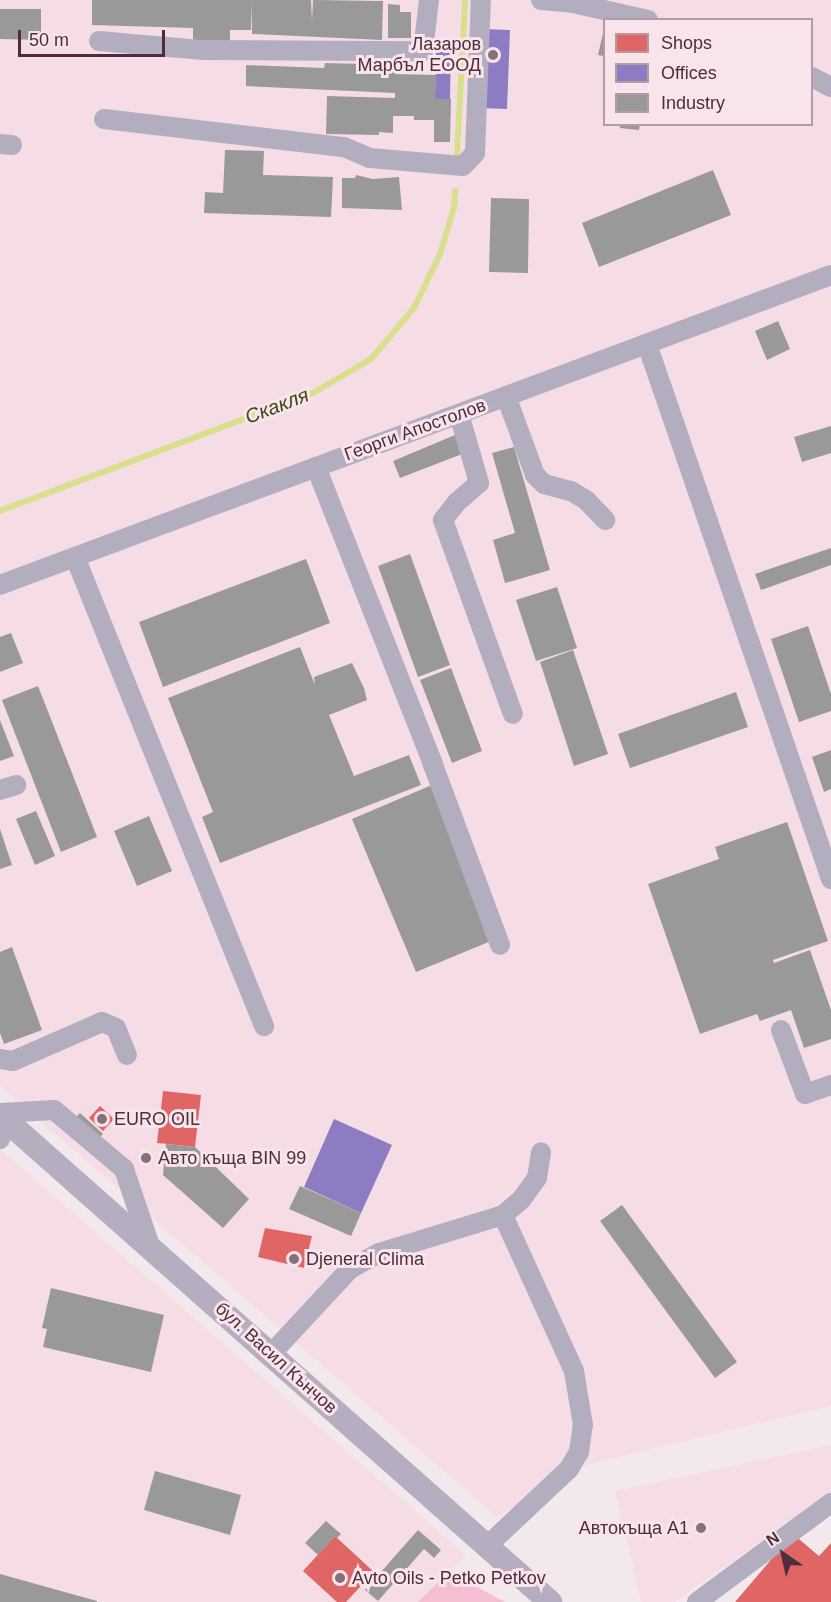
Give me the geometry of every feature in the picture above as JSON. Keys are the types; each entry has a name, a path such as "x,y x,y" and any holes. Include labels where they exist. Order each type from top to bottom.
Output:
{"main road":[{"name":"бул. Васил Кънчов","path":"1,1122 150,1246 550,1602"}],"street":[{"path":"99,41 201,50 423,51 429,0"},
{"path":"104,119 344,147 370,158 463,166 475,153 481,0"},
{"path":"541,0 573,3 639,18"},
{"path":"813,78 831,87"},
{"name":"Георги Апостолов","path":"0,585 831,275"},
{"path":"647,344 831,879"},
{"path":"506,396 535,475 544,484 571,491 586,500 605,519"},
{"path":"459,414 479,483 457,502 443,520 513,714"},
{"path":"316,467 432,762 500,945"},
{"path":"75,557 264,1026"},
{"path":"0,1059 13,1062 102,1022 116,1028 127,1055"},
{"path":"781,1030 805,1094 831,1085"},
{"path":"1,1122 54,1110 123,1169 150,1246"},
{"path":"272,1354 350,1269 379,1253 503,1215 522,1200 537,1178 541,1152"},
{"path":"487,1546 569,1469 579,1452 583,1425 574,1371 503,1215"},
{"path":"697,1602 831,1503"}],"shaded area":[{"path":"0,0 831,0 831,1406 569,1469 498,1518 0,1086"},
{"path":"0,1149 466,1555 418,1602 0,1602"},
{"path":"831,1445 831,1492 675,1602 641,1602 615,1491"},
{"path":"449,1572 505,1602 418,1602"}],"building: Shops":[{"path":"163,1091 201,1095 195,1147 157,1143"},
{"path":"100,1106 114,1119 103,1131 89,1118"},
{"path":"265,1228 312,1236 304,1268 258,1257"},
{"path":"793,1534 819,1556 831,1543 831,1602 735,1602"},
{"path":"335,1536 374,1572 346,1602 337,1602 303,1571"}],"building: Offices":[{"path":"483,29 510,30 507,109 480,108"},
{"path":"436,43 451,44 450,99 435,99"},
{"path":"334,1119 392,1145 361,1213 304,1187"}],"building: Industry":[{"path":"92,0 252,0 251,30 230,30 230,45 193,44 193,28 92,25"},
{"path":"252,0 311,0 312,21 313,0 383,1 382,40 252,34"},
{"path":"388,4 400,5 400,12 411,12 411,38 388,38"},
{"path":"0,9 41,9 41,40 0,39"},
{"path":"603,33 603,56 598,55"},
{"path":"325,63 396,65 395,74 436,75 435,99 451,99 450,142 434,142 434,120 414,120 414,116 393,116 393,133 326,134 327,96 395,98 395,93 246,86 246,65 324,68"},
{"path":"620,126 640,126 639,130 620,128"},
{"path":"225,150 264,151 263,175 333,177 331,217 204,213 205,192 223,193"},
{"path":"713,170 731,215 599,267 582,223"},
{"path":"356,175 373,179 399,177 402,210 342,208 342,178 355,178"},
{"path":"491,198 529,199 528,273 489,272"},
{"path":"778,321 790,349 767,360 755,331"},
{"path":"831,426 831,453 802,462 794,437"},
{"path":"455,435 462,454 400,478 393,461"},
{"path":"514,447 550,570 505,583 493,540 515,533 492,453"},
{"path":"831,548 831,565 761,590 755,574"},
{"path":"410,554 450,665 418,677 378,566"},
{"path":"306,559 330,623 163,687 139,622"},
{"path":"557,587 577,648 536,661 516,600"},
{"path":"808,626 831,694 831,711 799,722 771,639"},
{"path":"11,633 23,663 0,672 0,637"},
{"path":"300,647 315,685 314,677 352,663 364,688 367,700 329,715 354,776 409,755 421,785 220,863 202,817 213,812 168,698"},
{"path":"573,650 608,754 574,766 540,662"},
{"path":"451,668 482,751 452,763 420,680"},
{"path":"38,686 97,837 61,852 2,700"},
{"path":"736,692 748,727 630,768 618,734"},
{"path":"0,720 14,756 0,761"},
{"path":"831,750 831,789 824,792 812,757"},
{"path":"439,782 503,936 416,972 352,819"},
{"path":"36,811 55,856 35,865 16,819"},
{"path":"149,816 172,871 137,886 114,831"},
{"path":"787,822 828,941 773,960 774,963 810,950 831,1010 831,1039 804,1048 791,1010 760,1021 757,1014 700,1034 648,884 719,859 715,847"},
{"path":"0,829 12,865 0,869"},
{"path":"12,947 42,1030 4,1044 0,1033 0,952"},
{"path":"80,1113 103,1134 90,1147 67,1127"},
{"path":"166,1144 195,1147 249,1199 223,1228 163,1175"},
{"path":"300,1186 361,1213 351,1236 289,1209"},
{"path":"622,1205 737,1362 715,1378 600,1221"},
{"path":"51,1288 164,1315 151,1372 43,1347 47,1329 42,1328"},
{"path":"155,1471 241,1495 230,1535 144,1510"},
{"path":"326,1521 341,1534 337,1538 335,1536 318,1555 305,1543"},
{"path":"418,1530 441,1550 434,1558 424,1549 378,1601 365,1590"},
{"path":"0,1574 97,1601 97,1602 0,1602"}],"waterway":[{"name":"Скакля","path":"457,155 465,0"},
{"name":"Скакля","path":"0,511 313,393 371,359 414,308 440,254 454,207 455,191"}],"place":[{"name":"Лазаров Марбъл ЕООД","path":"493,55"},
{"name":"EURO OIL","path":"102,1119"},
{"name":"Авто къща BIN 99","path":"146,1158"},
{"name":"Djeneral Clima","path":"294,1259"},
{"name":"Автокъща А1","path":"701,1528"},
{"name":"Avto Oils - Petko Petkov","path":"340,1578"}]}
